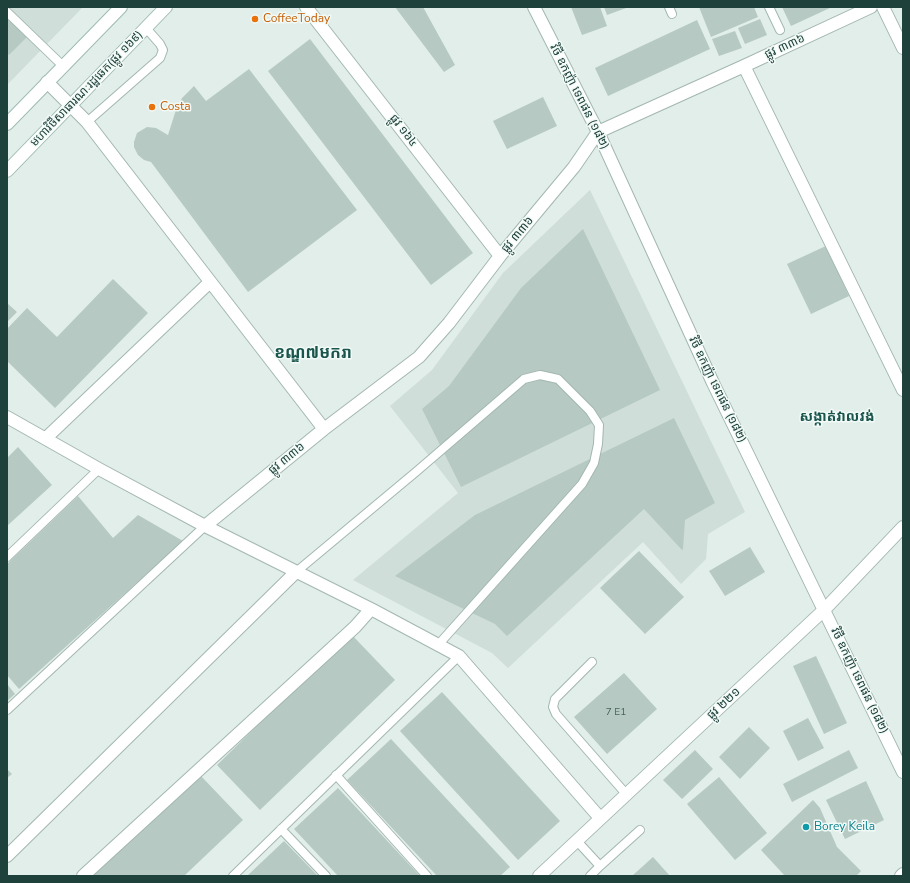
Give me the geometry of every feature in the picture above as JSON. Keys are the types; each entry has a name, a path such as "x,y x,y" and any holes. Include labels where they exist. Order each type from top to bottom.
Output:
{"street":[{"path":"7,124 121,7"},
{"name":"មហាវិថីសាធារណៈរដ្ឋឆេក(ផ្លូវ ១៦៩)","path":"7,171 166,7"},
{"name":"ផ្លូវ ១៦៤","path":"306,7 500,256"},
{"name":"វិថី ឧកញ៉ា ទេពផន (១៨២)","path":"534,7 598,132 714,384 903,772"},
{"name":"ផ្លូវ ៣៣៦","path":"205,526 324,429 419,357 449,323 500,256 574,167 598,132 871,7"},
{"path":"883,7 903,48"},
{"path":"744,66 903,390"},
{"path":"47,82 87,122 324,429"},
{"path":"46,438 210,282"},
{"path":"7,417 205,526 371,609 459,656 600,818"},
{"name":"ផ្លូវ ២២១","path":"539,876 824,610 903,527"},
{"path":"7,856 296,572"},
{"path":"83,876 349,632 371,609"}],"lane":[{"path":"769,7 780,30"},
{"path":"7,12 63,66"},
{"path":"87,122 160,58 163,50 160,44 146,28"},
{"path":"296,572 524,379 540,375 558,380 590,411 598,425 598,444 594,463 582,484 438,645"},
{"path":"7,557 99,469"},
{"path":"7,710 205,526"},
{"path":"233,876 459,656"},
{"path":"592,662 555,699 553,707 556,714 626,795"},
{"path":"336,776 427,876"},
{"path":"281,829 326,876"},
{"path":"590,876 640,830"},
{"path":"577,841 600,866"}],"shaded area":[{"path":"7,7 83,7 7,85"},
{"path":"590,190 745,512 708,534 706,559 681,584 643,542 508,668 492,653 353,580 458,493 390,406 432,370 503,273"}],"building":[{"path":"395,7 423,7 455,65 444,72"},
{"path":"571,7 600,7 607,26 582,35"},
{"path":"604,7 629,7 607,15"},
{"path":"699,7 754,7 758,17 711,37"},
{"path":"782,7 832,7 791,26"},
{"path":"7,15 28,36 9,55 7,53"},
{"path":"760,19 767,35 745,44 738,28"},
{"path":"697,20 710,49 608,96 595,68"},
{"path":"735,31 742,48 719,56 712,39"},
{"path":"310,39 473,253 431,285 268,71"},
{"path":"249,69 357,210 248,292 151,162 144,160 138,155 134,147 134,142 137,133 147,127 156,128 168,135 175,113 182,98 194,86 206,101"},
{"path":"543,97 557,126 507,149 493,121"},
{"path":"583,229 660,390 461,487 422,409 449,386 521,288"},
{"path":"828,245 847,283 844,285 849,296 811,314 787,264"},
{"path":"113,279 148,313 55,408 7,361 7,329 27,308 57,337"},
{"path":"7,303 17,312 7,322"},
{"path":"674,418 715,503 685,520 682,550 644,509 507,636 495,624 395,576 475,515"},
{"path":"18,447 52,485 7,526 7,458"},
{"path":"78,496 113,538 138,515 183,541 19,689 7,675 7,564"},
{"path":"750,547 765,572 725,596 709,571"},
{"path":"639,551 684,597 645,634 600,588"},
{"path":"351,634 395,680 260,810 217,765"},
{"path":"816,656 847,723 824,734 793,666"},
{"path":"624,673 657,709 607,754 574,717"},
{"path":"7,684 15,694 7,701"},
{"path":"442,692 560,821 518,860 400,731"},
{"path":"808,718 824,748 798,761 783,731"},
{"path":"749,727 770,748 740,779 719,757"},
{"path":"391,739 510,867 500,876 437,876 347,780"},
{"path":"695,750 713,769 682,799 663,780"},
{"path":"849,750 858,768 792,802 783,784"},
{"path":"7,769 12,774 7,778"},
{"path":"200,775 243,820 184,876 93,876"},
{"path":"719,777 767,833 735,860 687,804"},
{"path":"866,781 884,820 845,839 826,800"},
{"path":"338,788 420,876 338,876 294,829"},
{"name":"Borey Keila","path":"813,800 820,808 837,847 861,871 856,876 785,876 761,850"},
{"path":"284,841 318,876 247,876"},
{"path":"653,857 670,876 632,876"}],"place":[{"name":"CoffeeToday","path":"255,19"},
{"name":"Costa","path":"152,107"},
{"name":"Borey Keila","path":"806,827"}],"district":[{"name":"ខណ្ឌ៧មករា","path":"313,354"},
{"name":"សង្កាត់វាលវង់","path":"837,418"}]}
